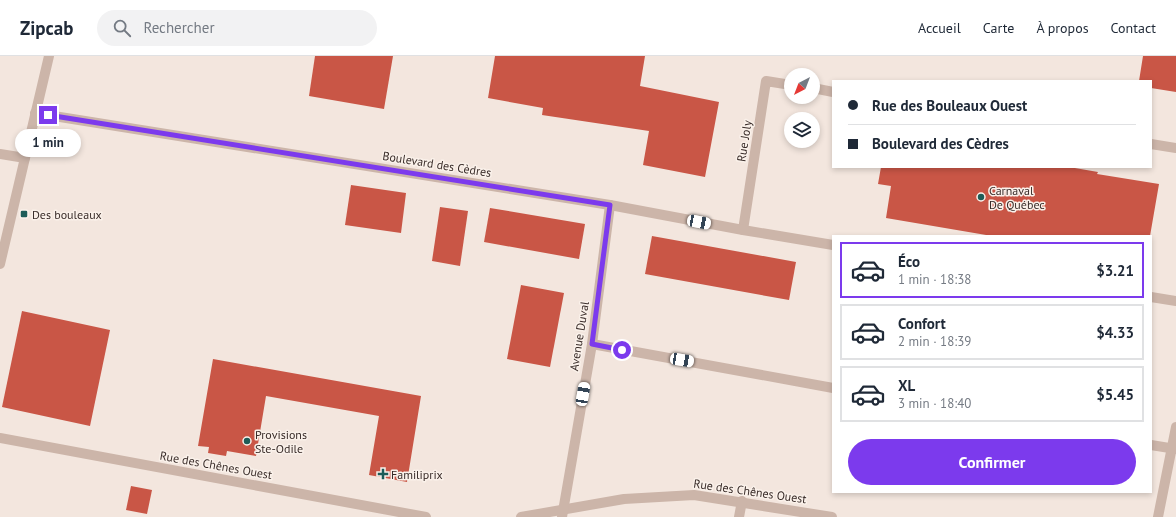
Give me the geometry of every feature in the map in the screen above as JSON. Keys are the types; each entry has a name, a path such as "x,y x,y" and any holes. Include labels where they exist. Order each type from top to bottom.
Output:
{"street":[{"path":"0,264 49,56"},
{"name":"Rue Joly","path":"743,230 766,81 784,84"},
{"path":"820,89 832,92"},
{"name":"Boulevard des Cèdres","path":"35,113 610,205 832,245"},
{"path":"1152,144 1176,148"},
{"path":"0,154 25,158"},
{"name":"Avenue Duval","path":"563,513 592,344 610,205"},
{"path":"1152,297 1176,301"},
{"path":"592,344 832,388"},
{"path":"1158,517 1174,449 1176,427"},
{"name":"Rue des Chênes Ouest","path":"0,438 426,517"},
{"path":"1152,445 1174,449"},
{"name":"Rue des Chênes Ouest","path":"521,517 563,513 624,499 694,495 742,501 832,517"},
{"path":"739,517 742,501"}],"building":[{"path":"315,56 393,56 384,109 309,96"},
{"path":"495,56 645,56 640,86 719,102 705,177 643,165 649,131 542,115 543,108 488,98"},
{"path":"1143,56 1176,56 1176,92 1152,88 1152,80 1139,80"},
{"path":"881,168 1075,168 1098,172 1097,174 1159,184 1150,235 986,235 886,218 891,186 878,184"},
{"path":"351,185 406,193 401,233 345,225"},
{"path":"440,207 468,211 460,266 432,261"},
{"path":"490,208 585,224 579,259 484,242"},
{"path":"652,236 796,262 789,300 645,274"},
{"path":"521,285 564,293 550,367 507,359"},
{"path":"22,311 110,330 90,426 2,407"},
{"path":"213,359 421,396 407,482 369,475 379,416 266,396 256,456 227,451 226,456 208,453 209,447 198,446"},
{"path":"131,486 152,490 147,514 126,510"}],"place":[{"name":"Carnaval De Québec","path":"981,197"},
{"name":"Des bouleaux","path":"24,214"},
{"name":"Provisions Ste-Odile","path":"247,441"},
{"name":"Familiprix","path":"383,474"}],"route":[{"path":"48,115 610,205 592,344 622,350"}]}
